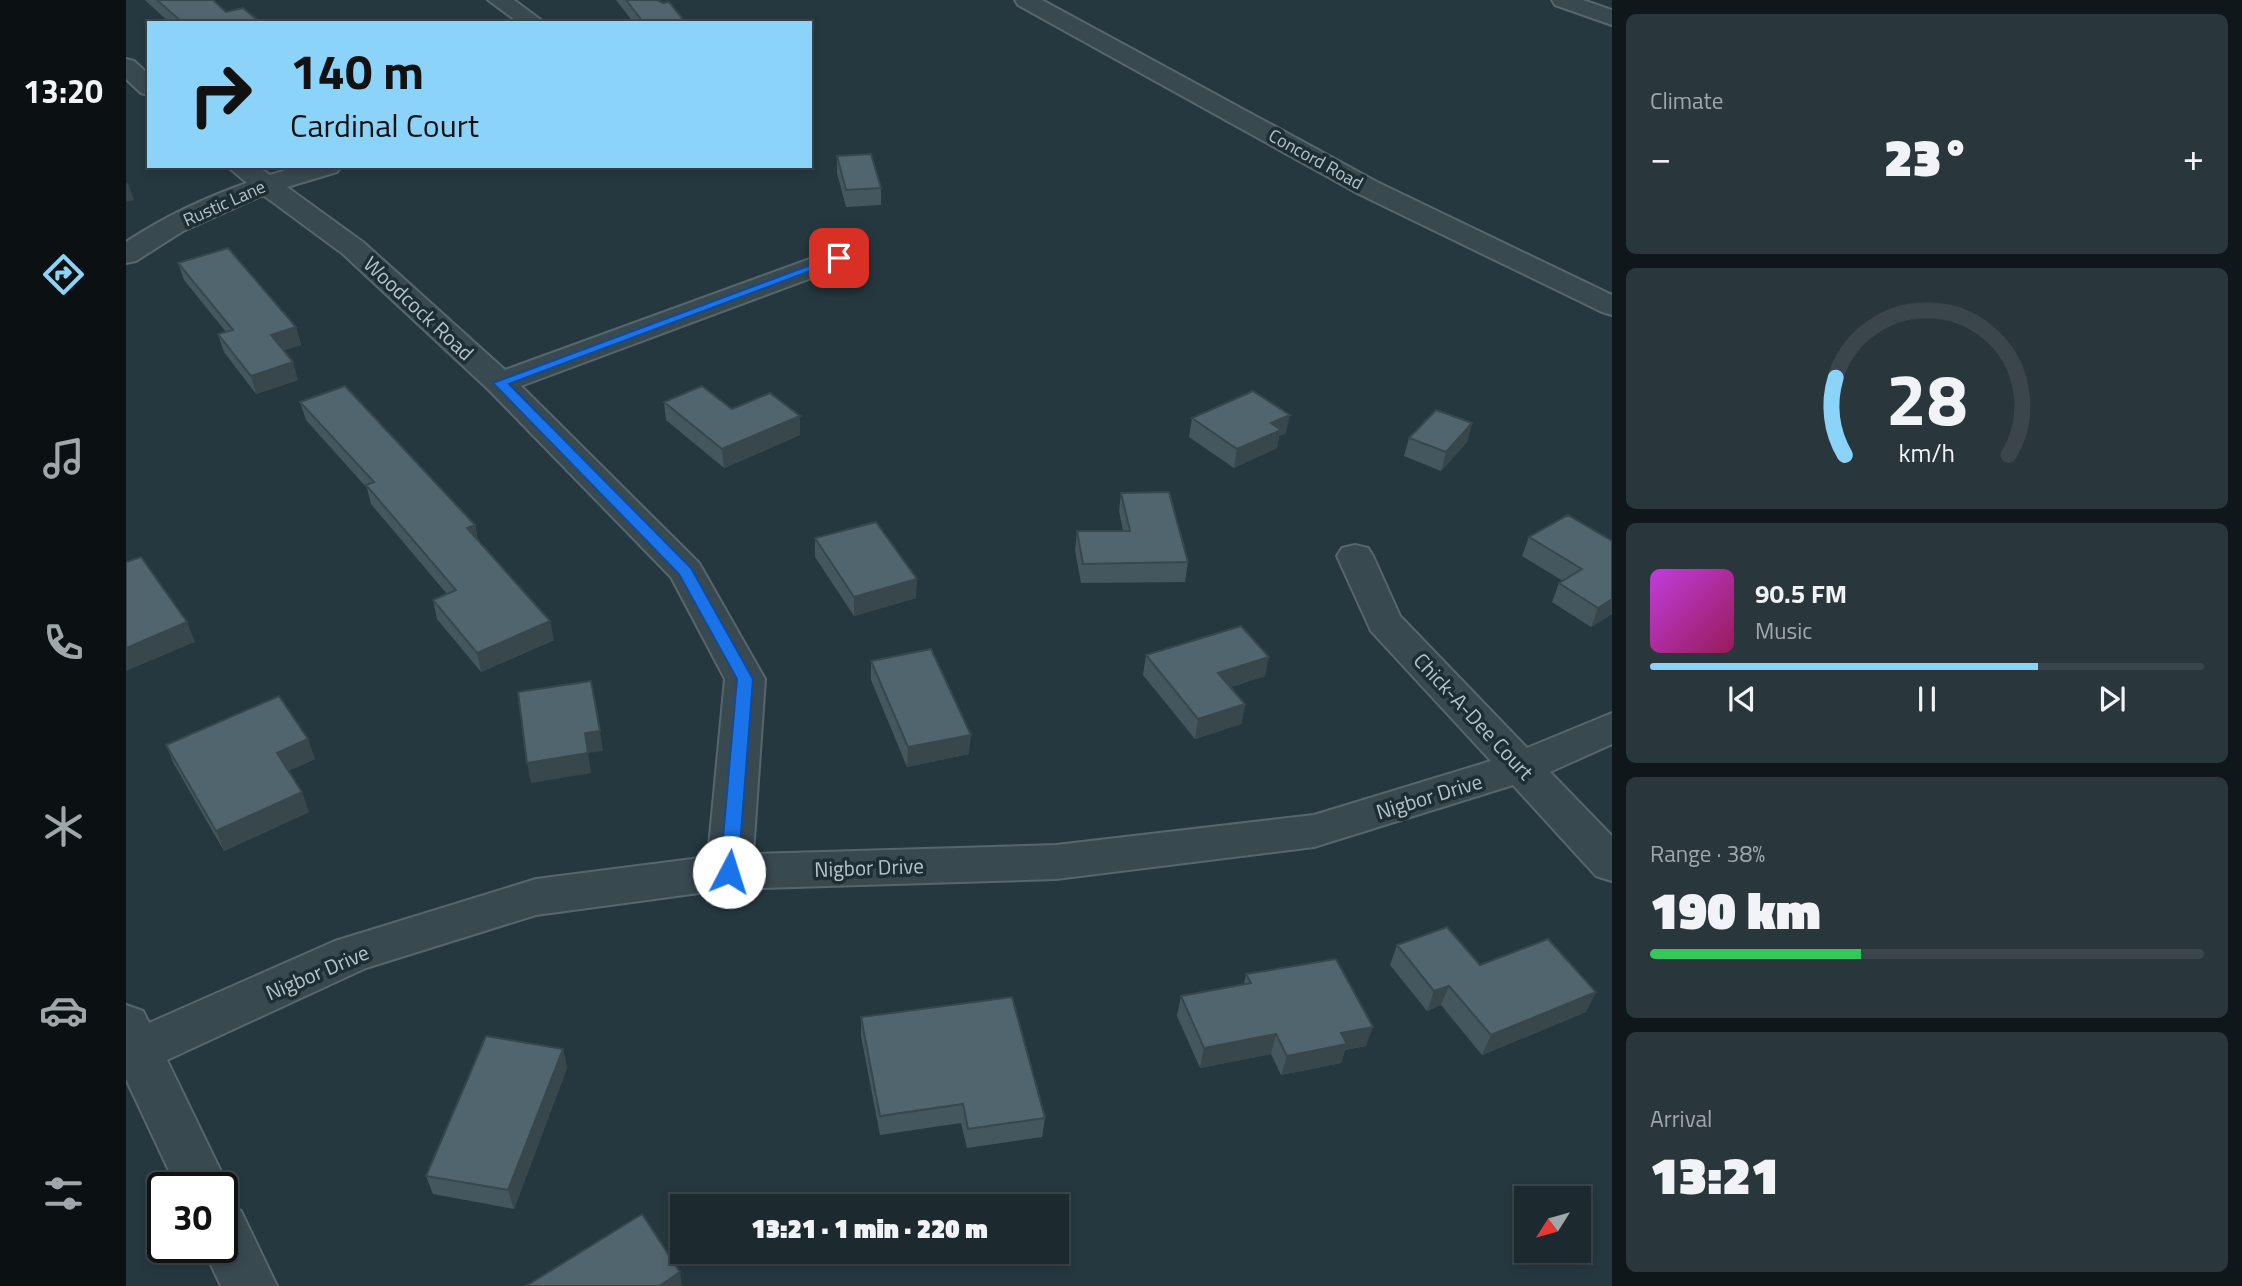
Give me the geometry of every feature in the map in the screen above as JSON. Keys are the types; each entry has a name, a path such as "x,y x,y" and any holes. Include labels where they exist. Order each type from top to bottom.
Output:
{"street":[{"path":"499,0 531,21"},
{"name":"Concord Road","path":"1026,0 1367,188 1612,306"},
{"path":"1563,0 1612,18"},
{"path":"126,66 147,86"},
{"name":"Rustic Lane","path":"126,254 253,175 311,168"},
{"name":"Woodcock Road","path":"253,175 353,248 500,383 685,571 745,679 729,872"},
{"path":"500,383 839,258"},
{"name":"Chick-A-Dee Court","path":"1355,556 1384,622 1612,864"},
{"name":"Nigbor Drive","path":"132,1039 352,954 536,897 729,872 1056,862 1314,831 1522,767 1612,727"},
{"path":"132,1039 195,1172"},
{"path":"238,1263 249,1286"}],"building":[{"path":"157,0 213,0 226,12 243,8 259,21 181,21"},
{"path":"626,0 669,2 684,21 642,21"},
{"path":"871,154 881,188 846,190 837,156"},
{"path":"228,248 296,327 271,335 293,362 251,376 218,334 233,330 178,263"},
{"path":"345,386 475,525 467,528 550,621 477,653 433,600 456,590 366,485 374,482 300,402"},
{"path":"702,386 732,409 770,393 800,416 722,449 664,402"},
{"path":"1253,391 1290,415 1271,423 1281,430 1237,449 1192,418"},
{"path":"1436,410 1472,423 1446,452 1409,438"},
{"path":"1169,492 1188,562 1083,564 1077,531 1130,531 1121,493"},
{"path":"1568,515 1612,541 1612,599 1598,608 1559,583 1582,569 1529,537"},
{"path":"876,522 917,579 854,597 815,538"},
{"path":"141,557 187,622 126,648 126,562"},
{"path":"1241,626 1269,657 1218,673 1245,704 1198,719 1146,655"},
{"path":"931,649 971,735 908,747 871,661"},
{"path":"591,681 600,731 585,733 588,753 527,763 518,692"},
{"path":"279,696 308,739 277,753 302,792 216,831 166,745"},
{"path":"1447,927 1480,965 1548,939 1596,992 1491,1035 1449,986 1434,991 1397,945"},
{"path":"1336,959 1373,1027 1341,1033 1347,1044 1287,1056 1276,1034 1204,1048 1181,996 1251,983 1246,974"},
{"path":"1012,997 1045,1118 968,1129 963,1104 880,1116 861,1017"},
{"path":"486,1036 563,1049 508,1190 426,1176"},
{"path":"642,1214 670,1257 670,1264 675,1264 680,1272 659,1286 526,1286"}],"route":[{"path":"729,872 745,679 685,571 500,383 839,258"}]}
